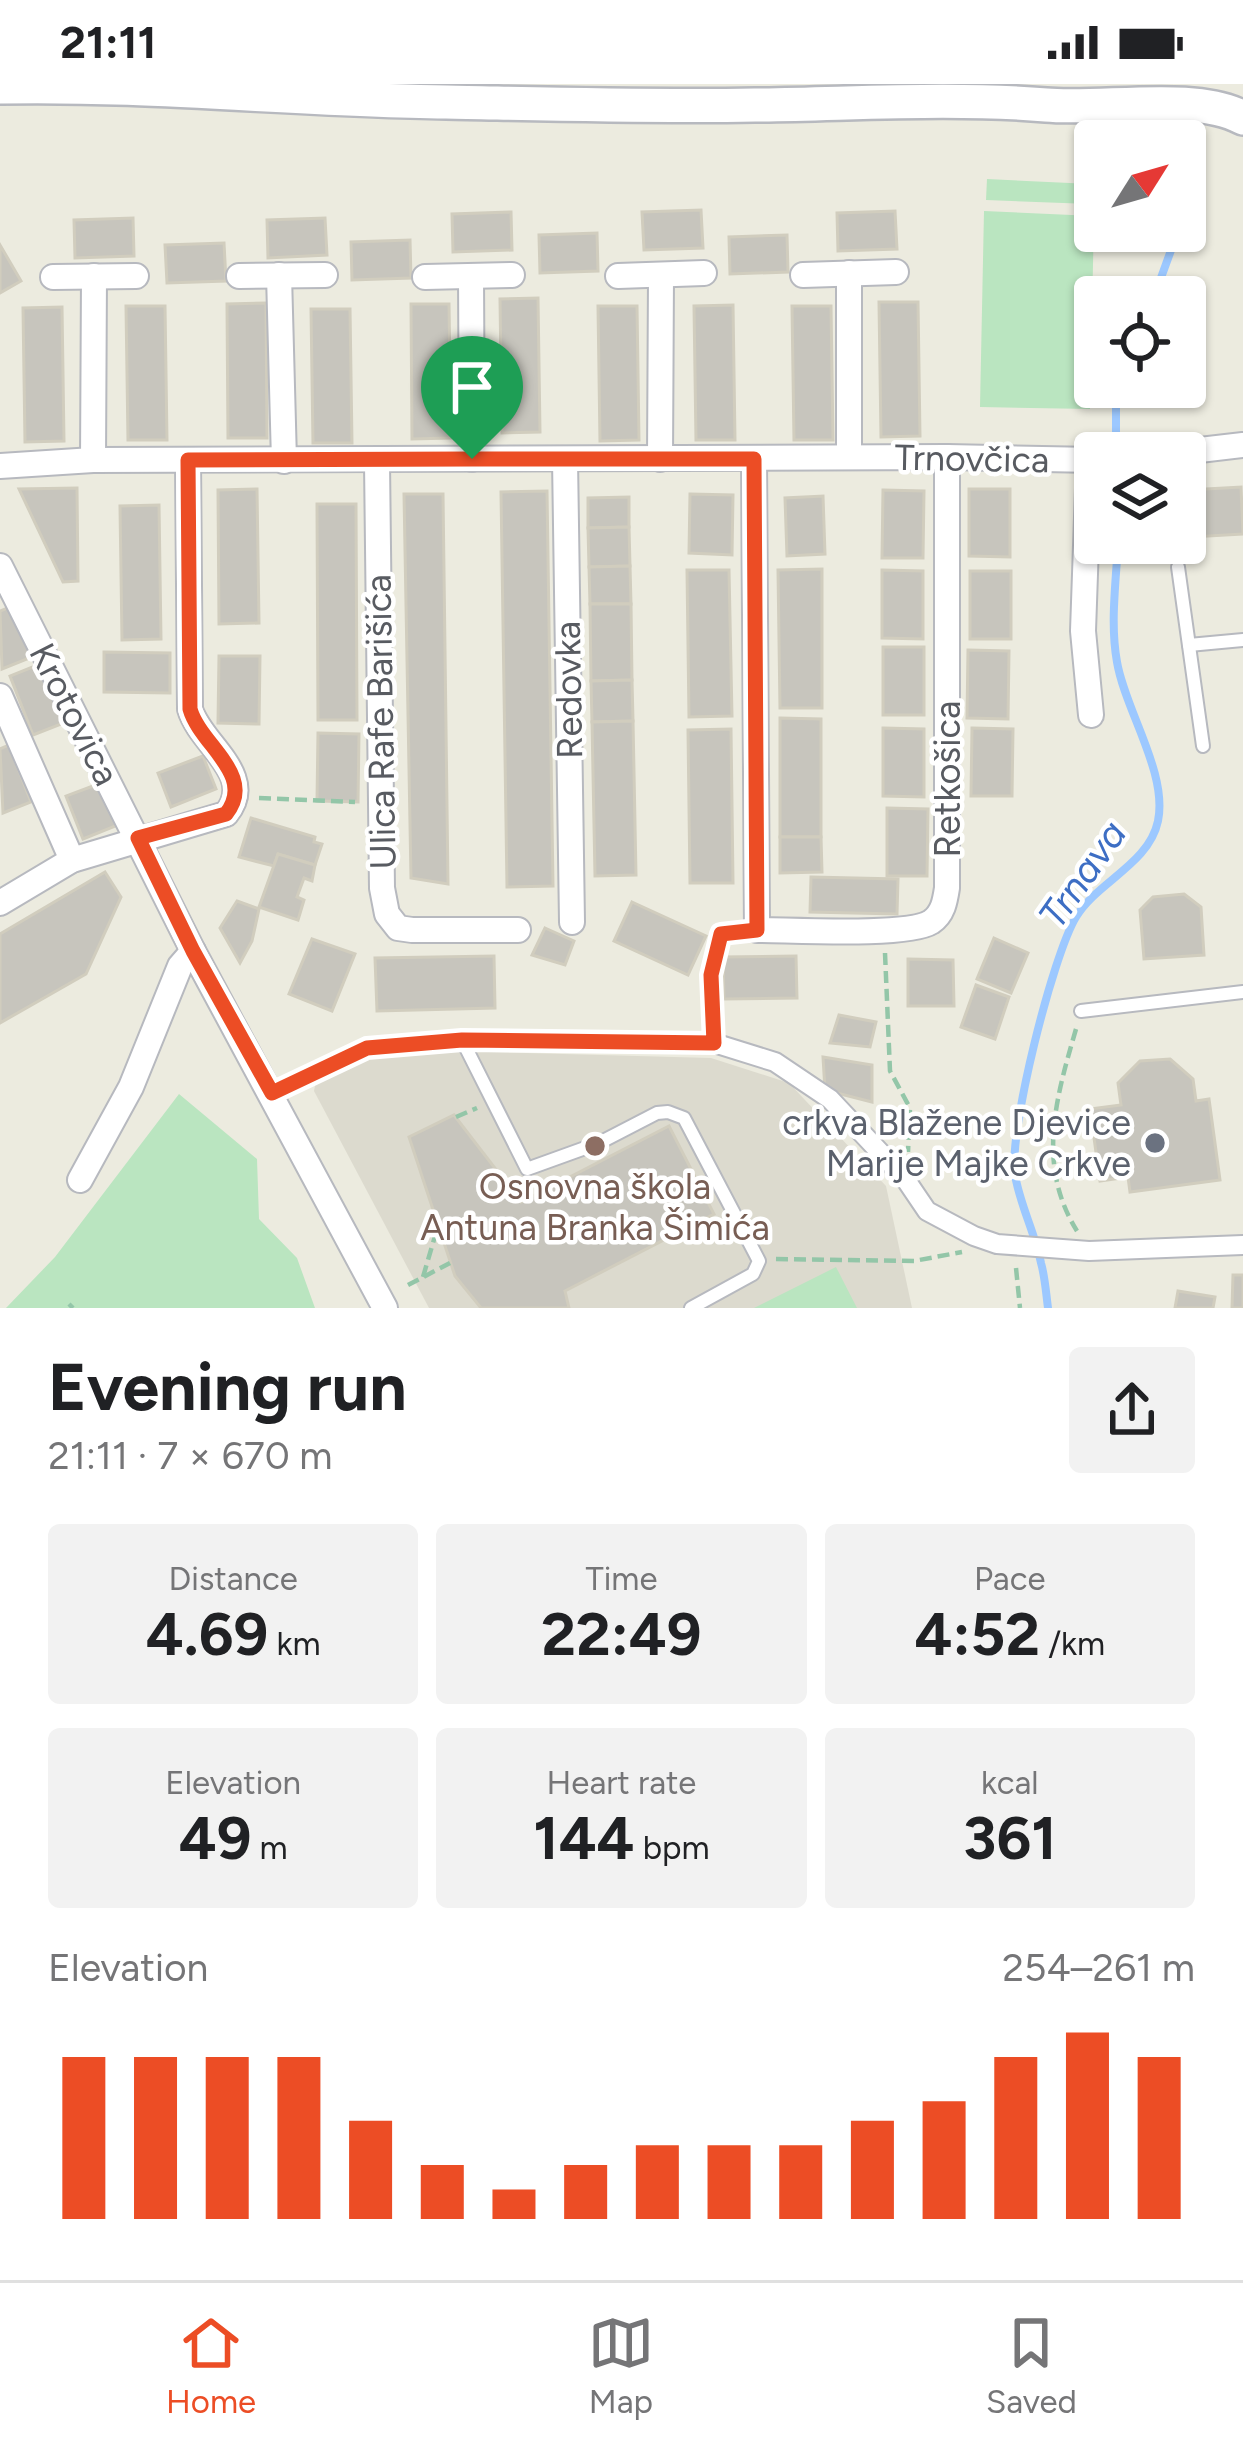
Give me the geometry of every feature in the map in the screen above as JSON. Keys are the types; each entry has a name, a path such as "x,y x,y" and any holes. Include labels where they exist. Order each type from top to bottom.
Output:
{"street":[{"path":"1004,101 1177,84"},
{"path":"1234,84 1234,103 1243,118"},
{"path":"0,87 726,95 1103,108 1206,104 1243,118"},
{"path":"803,275 896,272"},
{"path":"618,276 704,273"},
{"name":"Trnovčica","path":"849,273 849,457"},
{"path":"279,275 284,461"},
{"path":"239,276 325,275"},
{"path":"425,277 512,275"},
{"path":"93,460 94,276"},
{"path":"53,277 136,276"},
{"path":"660,460 661,276"},
{"path":"471,277 472,459"},
{"path":"1206,449 1243,445"},
{"name":"Retkošica","path":"757,930 919,927 931,922 944,905 946,457"},
{"name":"Redovka","path":"565,459 572,922"},
{"path":"754,459 757,930"},
{"name":"Trnovčica","path":"0,466 93,460 1074,460"},
{"path":"0,903 72,860 226,814 235,799 234,775 194,724 190,709 188,460"},
{"name":"Ulica Rafe Barišića","path":"377,462 386,914 398,928 518,930"},
{"path":"1087,564 1083,631 1091,715"},
{"name":"Krotovica","path":"0,566 193,951 386,1308"},
{"path":"0,696 72,860"},
{"path":"80,1180 130,1087 180,966 193,951"},
{"path":"272,1093 367,1048 462,1040 714,1043 775,1062 830,1100 906,1180 927,1211 1009,1245 1081,1251 1243,1245"}],"lane":[{"path":"1178,567 1203,746"},
{"path":"1189,645 1243,640"},
{"path":"1081,1011 1243,992"},
{"path":"462,1040 527,1169 599,1143 657,1113 684,1118 759,1261 754,1274 691,1308"}],"path":[{"path":"235,799 382,803"},
{"path":"884,929 890,1071 910,1108 906,1180"},
{"path":"714,1043 711,975 721,934 757,930"},
{"path":"1081,1011 1054,1109 1051,1152 1064,1212 1081,1251"},
{"path":"423,1277 438,1226"},
{"path":"759,1261 914,1261 1009,1245 1020,1308"},
{"path":"408,1285 450,1263"}],"shaded area":[{"name":"Osnovna škola Antuna Branka Šimića","path":"455,1051 711,1058 789,1083 886,1186 912,1308 429,1308 314,1091 316,1081 375,1054"}],"green space":[{"path":"987,179 1074,183 1074,203 986,200"},
{"path":"984,211 1074,215 1074,252 1093,252 1093,276 1074,276 1074,408 1090,409 980,407"},
{"path":"179,1094 257,1159 259,1219 297,1258 315,1308 6,1308 55,1257"},
{"path":"836,1267 857,1308 754,1308"}],"building":[{"path":"701,210 703,248 644,250 642,212"},
{"path":"895,211 897,249 838,251 837,213"},
{"path":"511,212 512,250 453,252 452,214"},
{"path":"133,218 134,256 75,258 74,220"},
{"path":"325,218 327,255 268,258 267,220"},
{"path":"597,233 598,271 540,273 539,235"},
{"path":"787,235 788,272 730,274 729,237"},
{"path":"410,240 411,278 352,280 351,242"},
{"path":"224,243 226,281 167,283 165,245"},
{"path":"0,245 21,281 0,293"},
{"path":"538,298 540,432 502,433 500,299"},
{"path":"879,302 918,302 920,436 881,437"},
{"path":"266,303 267,438 228,438 227,304"},
{"path":"411,304 449,304 451,438 412,439"},
{"path":"733,305 735,440 696,440 694,306"},
{"path":"126,306 165,306 167,440 128,440"},
{"path":"598,306 637,306 639,440 600,441"},
{"path":"792,306 831,306 833,440 794,440"},
{"path":"62,307 64,441 25,442 23,308"},
{"path":"311,309 350,309 352,443 313,443"},
{"path":"1241,487 1243,534 1206,536 1206,489"},
{"path":"77,488 78,581 63,582 19,489"},
{"path":"257,489 259,623 219,624 218,490"},
{"path":"969,489 1010,489 1010,557 969,556"},
{"path":"883,490 924,491 923,558 882,558"},
{"path":"547,491 553,886 507,887 501,492"},
{"path":"404,494 443,494 448,884 411,878"},
{"path":"690,494 733,495 732,555 689,553"},
{"path":"823,496 825,554 787,556 785,498"},
{"path":"629,497 629,527 588,528 588,498"},
{"path":"317,504 356,504 357,720 318,720"},
{"path":"159,505 161,639 122,640 120,506"},
{"path":"629,527 630,566 589,567 588,528"},
{"path":"630,566 631,604 590,604 589,567"},
{"path":"822,569 822,708 780,708 778,570"},
{"path":"687,570 729,570 732,716 689,717"},
{"path":"882,570 923,571 923,639 882,638"},
{"path":"970,571 1011,571 1011,639 970,639"},
{"path":"17,604 37,655 2,669 0,611"},
{"path":"590,604 631,604 632,680 591,681"},
{"path":"883,647 924,647 924,715 883,715"},
{"path":"968,650 1009,651 1008,719 967,718"},
{"path":"104,652 170,653 170,693 104,692"},
{"path":"219,656 260,656 259,724 218,723"},
{"path":"45,662 69,721 33,735 10,676"},
{"path":"632,680 633,721 592,722 591,681"},
{"path":"780,718 821,719 821,837 780,837"},
{"path":"633,721 636,875 595,876 592,722"},
{"path":"883,728 924,729 924,797 883,796"},
{"path":"972,728 1013,729 1012,796 971,796"},
{"path":"731,729 733,883 690,883 688,730"},
{"path":"318,733 359,734 358,802 317,801"},
{"path":"9,745 31,802 3,813 0,749"},
{"path":"203,756 216,789 171,807 158,773"},
{"path":"101,783 118,825 83,839 66,796"},
{"path":"887,808 928,809 927,876 887,876"},
{"path":"251,818 315,837 314,842 322,844 315,865 278,854 274,866 239,857"},
{"path":"780,837 821,837 822,872 780,873"},
{"path":"278,854 315,865 312,881 304,878 297,897 304,900 298,920 259,907"},
{"path":"105,872 121,897 86,974 0,1023 0,934"},
{"path":"811,877 898,879 897,914 810,912"},
{"path":"1184,894 1201,907 1204,955 1144,959 1140,910 1153,897"},
{"path":"237,901 259,909 252,941 240,963 220,928"},
{"path":"632,902 706,936 688,975 614,941"},
{"path":"545,928 574,941 565,965 532,955"},
{"path":"994,938 1028,953 1011,993 977,979"},
{"path":"312,939 355,954 332,1011 289,994"},
{"path":"494,956 495,1008 377,1011 375,958"},
{"path":"796,956 797,998 724,999 723,957"},
{"path":"908,959 953,960 954,1006 908,1006"},
{"path":"976,985 1009,997 995,1039 961,1027"},
{"path":"839,1015 876,1022 870,1047 830,1043"},
{"path":"823,1057 872,1065 872,1102 825,1090"},
{"name":"crkva Blažene Djevice Marije Majke Crkve","path":"1170,1059 1193,1079 1196,1101 1209,1099 1220,1180 1130,1192 1128,1177 1100,1181 1090,1109 1121,1105 1118,1083 1140,1061"},
{"path":"454,1115 521,1202 669,1126 714,1214 565,1291 569,1308 481,1308 455,1276 409,1137"},
{"path":"1233,1275 1243,1275 1243,1308 1232,1308"},
{"path":"1178,1291 1215,1297 1213,1308 1175,1308"}],"waterway":[{"name":"Trnava","path":"1162,276 1170,252"},
{"name":"Trnava","path":"1116,408 1116,432"},
{"name":"Trnava","path":"1048,1308 1044,1274 1015,1175 1018,1122 1034,1044 1076,917 1134,861 1158,821 1152,762 1117,662 1117,564"}],"place":[{"name":"crkva Blažene Djevice Marije Majke Crkve","path":"1155,1143"},
{"name":"Osnovna škola Antuna Branka Šimića","path":"595,1146"}],"route":[{"path":"472,459 754,459 757,930 721,934 711,975 714,1043 462,1040 367,1048 272,1093 193,951 138,838 226,814 235,799 234,775 194,724 190,709 188,460 472,459"}]}
